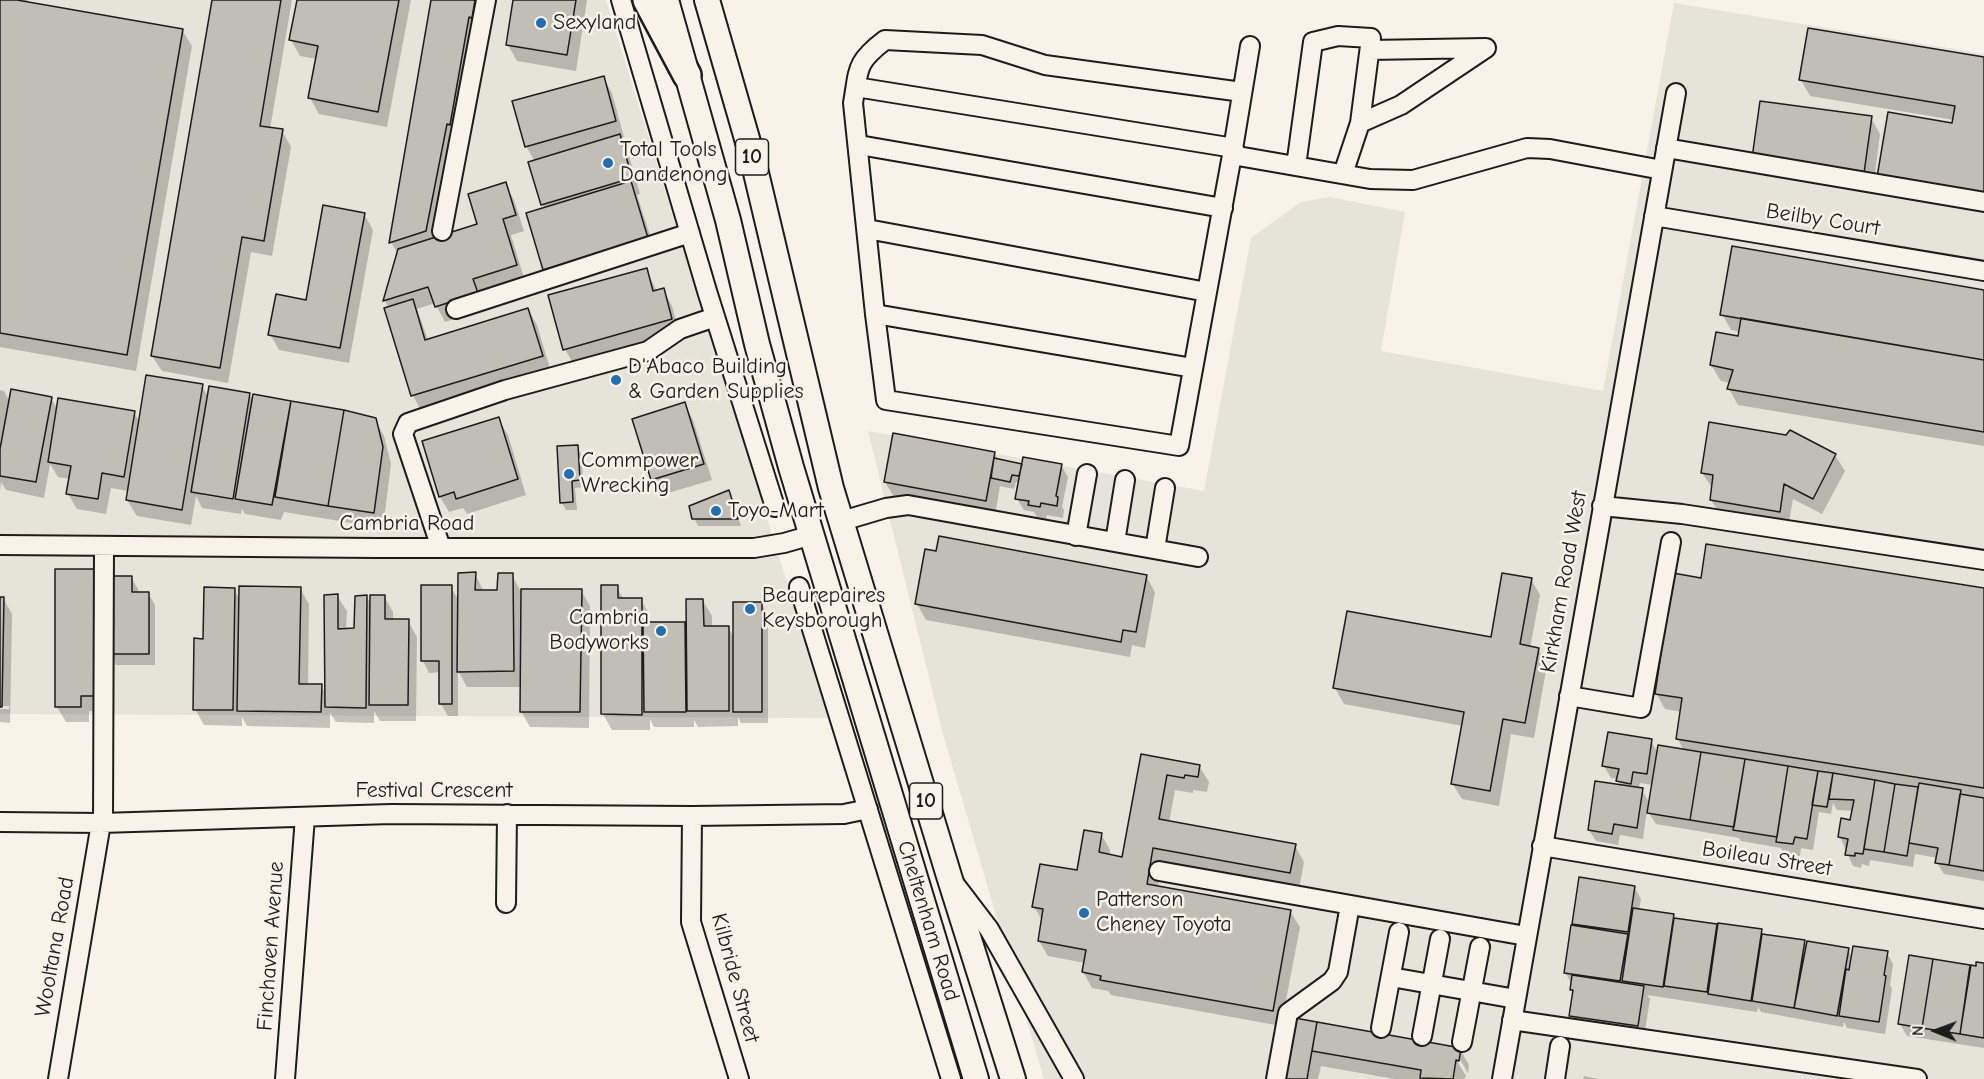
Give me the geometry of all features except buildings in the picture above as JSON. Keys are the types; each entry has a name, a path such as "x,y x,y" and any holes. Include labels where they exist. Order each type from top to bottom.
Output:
{"highway":[{"path":"654,1 687,75"}],"main road":[{"name":"Cheltenham Road","path":"707,0 752,156 831,488 1013,1079"},
{"name":"Cheltenham Road","path":"687,75 728,220 757,344 791,467 976,1079"},
{"path":"812,535 842,521"}],"street":[{"path":"442,231 486,0"},
{"path":"621,0 715,317 775,507"},
{"path":"635,47 654,1"},
{"path":"1296,166 1313,42 1338,36 1371,38 1360,123 1343,174"},
{"path":"1242,92 1045,65 982,45 885,40 868,53 857,73 853,103 886,400 1179,446 1233,152 1250,46"},
{"path":"1360,123 1401,105 1486,48 1370,50"},
{"path":"856,87 1233,152 1370,179 1413,180 1527,148 1550,149 1662,170"},
{"name":"Kirkham Road West","path":"1502,1079 1676,93"},
{"path":"859,145 1223,208"},
{"name":"Beilby Court","path":"1666,148 1984,202"},
{"name":"Beilby Court","path":"1654,216 1984,270"},
{"path":"867,229 1207,292"},
{"path":"456,309 690,233"},
{"path":"875,314 1193,368"},
{"path":"441,548 402,434 408,423 505,390 648,351 680,329 715,317"},
{"path":"756,446 791,467"},
{"path":"1076,536 1087,474"},
{"path":"1115,542 1125,480"},
{"path":"1155,549 1165,488"},
{"path":"842,521 905,505 1198,557"},
{"path":"1602,506 1693,516 1984,560"},
{"name":"Cambria Road","path":"0,545 754,548 812,535"},
{"path":"1569,696 1641,708 1671,542"},
{"name":"Wooltana Road","path":"58,1079 102,823 104,546"},
{"name":"Cheltenham Road","path":"799,587 951,1079"},
{"path":"823,663 825,657 836,647 842,636"},
{"name":"Festival Crescent","path":"0,822 102,823 391,814 692,816 844,814 868,809"},
{"path":"506,903 507,814"},
{"name":"Kilbride Street","path":"692,816 692,922 739,1079"},
{"name":"Finchaven Avenue","path":"285,1079 305,818"},
{"name":"Boileau Street","path":"1542,846 1984,919"},
{"path":"1159,871 1526,936"},
{"name":"Cheltenham Road","path":"949,876 989,929 1074,1079"},
{"path":"1276,1079 1288,1013 1332,981 1338,972 1350,905"},
{"path":"1381,1028 1399,932"},
{"path":"1422,1036 1440,939"},
{"path":"1462,1042 1480,947"},
{"path":"1391,977 1516,999"},
{"path":"1512,1020 1810,1071 1917,1079"},
{"path":"1555,1079 1560,1046"}],"shaded area":[{"path":"0,0 606,0 829,718 0,714"},
{"path":"1674,3 1984,54 1984,1079 1044,1079 943,734 868,431 1204,491 1251,238 1301,202 1329,197 1405,212 1381,351 1603,391"}],"place":[{"name":"Sexyland","path":"541,23"},
{"name":"Total Tools Dandenong","path":"608,163"},
{"name":"D'Abaco Building & Garden Supplies","path":"616,380"},
{"name":"Commpower Wrecking","path":"569,474"},
{"name":"Toyo-Mart","path":"716,511"},
{"name":"Beaurepaires Keysborough","path":"750,609"},
{"name":"Cambria Bodyworks","path":"661,631"},
{"name":"Patterson Cheney Toyota","path":"1084,913"}]}
